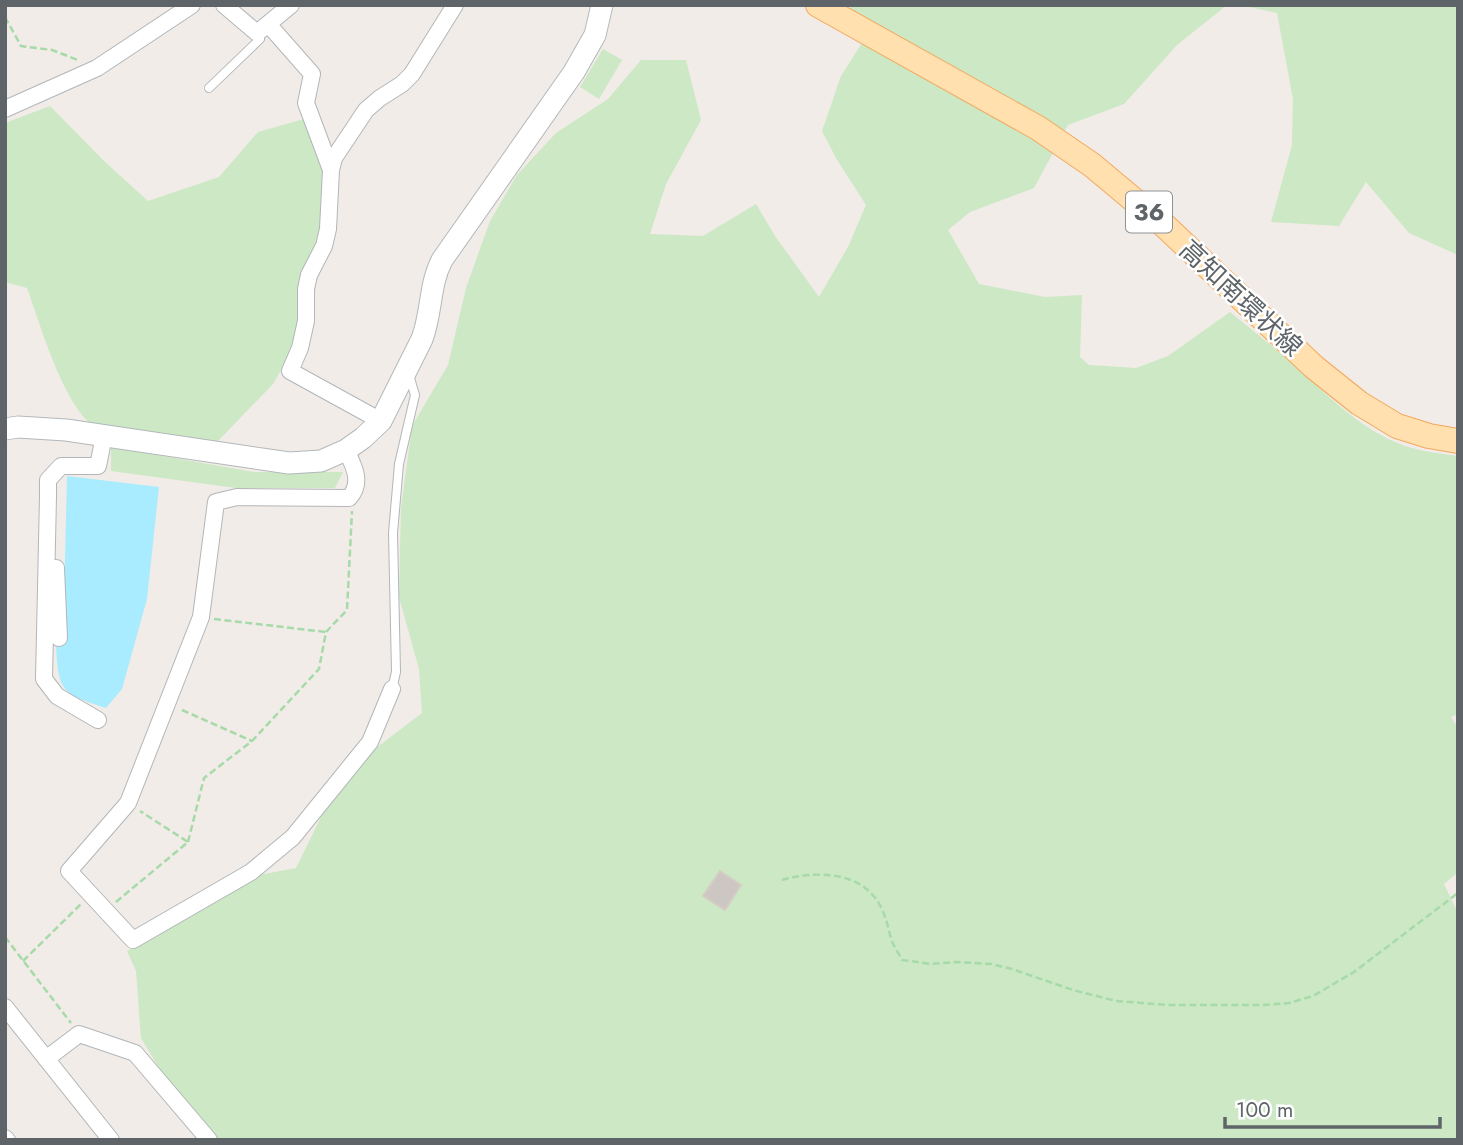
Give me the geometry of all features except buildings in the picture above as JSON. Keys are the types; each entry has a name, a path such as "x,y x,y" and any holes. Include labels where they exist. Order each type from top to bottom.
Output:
{"main road":[{"name":"高知南環状線","path":"818,5 1038,128 1092,165 1165,226 1314,367 1359,403 1397,426 1429,436 1458,440"}],"street":[{"path":"5,109 97,68 192,5"},
{"path":"224,5 262,29 312,74 306,103 331,170"},
{"path":"262,29 291,5"},
{"path":"381,421 290,370 300,348 306,321 309,275 324,246 328,229 334,158 366,110 412,74 455,5"},
{"path":"5,429 18,427 66,430 289,463 321,461 346,450 381,421 427,327 434,276 442,260 574,72 595,35 602,5"},
{"path":"98,720 57,696 44,679 47,496 48,480 61,466 98,466 104,436"},
{"path":"346,450 357,470 355,491 349,498 237,498 216,502 201,617 128,803 69,871 134,940 251,872 293,837 370,741 392,689"},
{"path":"47,496 53,498 59,638"},
{"path":"5,1007 111,1140"},
{"path":"47,1059 79,1034 135,1053 209,1140"}],"lane":[{"path":"209,88 260,39 262,29"},
{"path":"392,689 396,672 393,533 399,464 415,395 407,369"}],"path":[{"path":"5,17 22,46 51,50 97,68"},
{"path":"106,910 188,842 204,778 252,741 319,669 326,632 347,610 353,493"},
{"path":"201,617 326,632"},
{"path":"167,704 252,741"},
{"path":"128,803 188,842"},
{"path":"782,880 802,874 848,877 869,889 882,908 890,928 890,937 902,960 931,964 991,964 1116,1000 1168,1005 1264,1005 1289,1003 1313,996 1354,972 1458,893"},
{"path":"23,961 91,895"},
{"path":"5,937 79,1034"}],"green space":[{"path":"849,5 1227,5 1177,45 1124,104 1068,125 1034,188 970,212 948,230 979,284 1045,297 1082,295 1080,357 1089,365 1136,368 1168,356 1230,312 1343,409 1368,427 1410,448 1458,456 1458,714 1451,717 1458,728 1458,872 1444,884 1458,909 1458,1140 213,1140 182,1106 141,1038 136,971 127,951 259,875 296,868 324,811 371,752 422,713 419,669 399,597 401,508 412,426 448,365 466,288 490,221 517,175 556,133 608,99 641,60 686,60 701,120 666,184 650,234 703,236 756,204 775,236 819,297 848,247 866,205 822,131 841,76 865,38"},
{"path":"1241,5 1458,5 1458,255 1409,233 1366,182 1339,226 1271,222 1292,145 1293,99 1277,13"},
{"path":"603,49 622,60 599,99 580,87"},
{"path":"50,106 148,201 219,177 258,132 311,117 325,155 326,211 302,281 295,346 273,384 218,441 134,435 95,427 84,417 63,384 27,288 5,282 5,123"},
{"path":"111,447 254,472 343,472 335,488 236,488 111,471"}],"water":[{"path":"67,476 159,487 147,599 122,689 106,708 72,695 61,682 59,673 56,645 63,643"}]}
